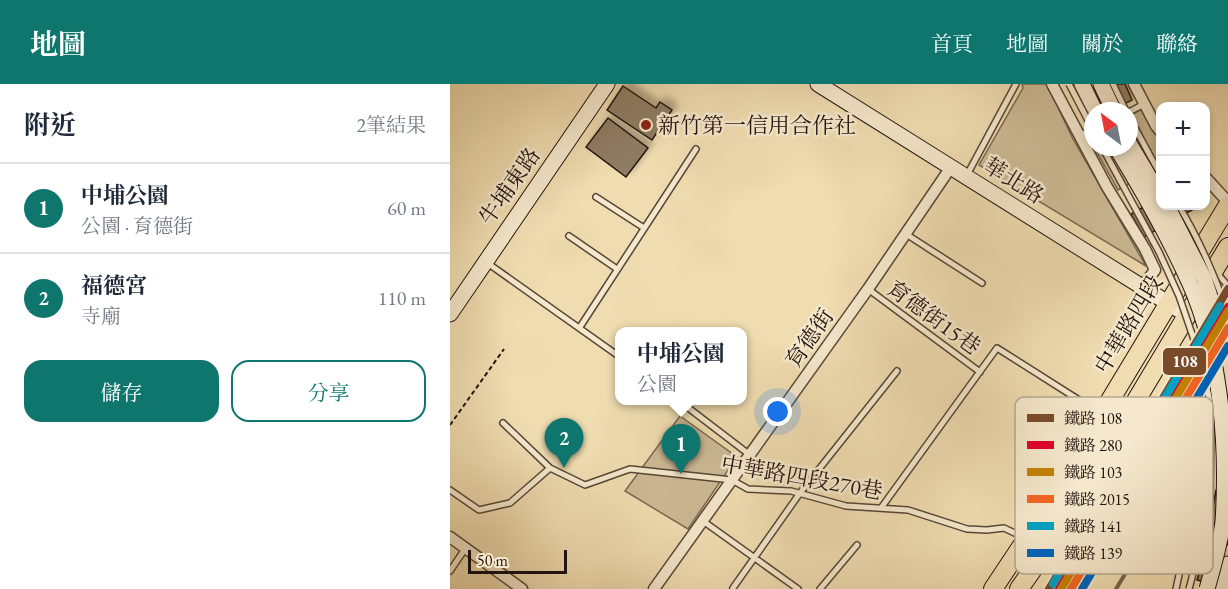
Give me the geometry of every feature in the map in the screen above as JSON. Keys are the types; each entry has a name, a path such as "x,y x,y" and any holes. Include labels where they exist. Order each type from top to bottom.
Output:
{"main road":[{"name":"中華路四段","path":"1112,397 1228,203"},
{"name":"中華路四段","path":"1138,397 1228,247"},
{"name":"中華路四段","path":"993,589 1015,556"},
{"name":"中華路四段","path":"1019,589 1029,574"}],"street":[{"name":"牛埔東路","path":"452,309 607,84"},
{"name":"華北路","path":"818,84 1187,315"},
{"path":"1052,84 1155,270 1142,287"},
{"path":"1082,84 1091,102"},
{"path":"1101,84 1110,102"},
{"path":"1134,84 1156,123"},
{"path":"1121,156 1169,239 1191,286 1214,355 1226,424 1226,486 1223,524 1213,565"},
{"path":"1137,156 1156,187"},
{"name":"育德街","path":"654,589 868,289 951,167"},
{"path":"1210,183 1228,203"},
{"path":"1169,210 1204,278 1228,352"},
{"path":"450,537 522,589"},
{"path":"1222,589 1228,564"},
{"path":"1207,589 1211,574"}],"lane":[{"path":"966,176 1016,84"},
{"path":"1069,84 1084,112"},
{"path":"1113,84 1122,102"},
{"path":"1138,106 1144,104"},
{"path":"1138,133 1156,165"},
{"path":"1079,136 1084,134"},
{"path":"580,327 696,149"},
{"path":"1107,156 1159,252 1179,296 1203,366 1209,397"},
{"path":"596,197 644,228"},
{"path":"1181,210 1214,272 1228,314"},
{"path":"906,234 981,283"},
{"path":"569,236 617,270"},
{"path":"485,261 615,353"},
{"path":"1214,270 1228,286"},
{"name":"育德街15巷","path":"868,289 980,372"},
{"path":"1193,397 1228,345"},
{"path":"881,508 997,348 1075,397"},
{"path":"733,588 800,493 897,371"},
{"path":"685,405 750,455"},
{"name":"中華路四段270巷","path":"503,423 550,468 585,485 630,469 732,480 748,489 791,491 846,506 908,510 968,529 1004,528 1015,533"},
{"path":"450,490 479,510 510,503 550,468"},
{"path":"703,520 798,589"},
{"path":"820,589 857,545"},
{"path":"450,571 465,549"},
{"path":"1072,589 1081,574"},
{"path":"1176,587 1190,589 1194,574"}],"path":[{"path":"450,425 504,349"}],"shaded area":[{"path":"1022,84 1047,84 1073,139 1146,266 979,165 1023,88"},
{"path":"1142,109 1156,134 1156,168 1118,190 1099,156 1138,156 1138,111"},
{"path":"680,416 737,457 688,529 625,491"}],"building":[{"path":"1094,84 1125,84 1132,100 1128,102 1105,102"},
{"name":"新竹第一信用合作社","path":"623,86 656,108 660,102 672,110 652,140 607,110"},
{"path":"608,118 648,148 626,177 586,147"},
{"path":"1156,200 1156,210 1192,210 1144,237 1131,214"},
{"path":"1216,490 1228,491 1228,545 1213,540 1213,506"},
{"path":"1213,555 1219,556 1212,584 1197,580 1199,574 1213,574"}],"waterway":[{"path":"1116,589 1125,574"}],"rail line":[{"name":"108","path":"1164,397 1228,289"},
{"name":"141","path":"1165,397 1220,306"},
{"name":"280","path":"1174,397 1228,307"},
{"name":"103","path":"1176,397 1228,311"},
{"name":"2015","path":"1186,397 1228,328"},
{"name":"139","path":"1197,397 1228,346"},
{"name":"108","path":"1049,589 1058,574"},
{"name":"141","path":"1053,584 1059,574"},
{"name":"280","path":"1059,589 1068,574"},
{"name":"103","path":"1061,589 1070,574"},
{"name":"2015","path":"1071,589 1080,574"},
{"name":"139","path":"1082,589 1091,574"}],"place":[{"name":"新竹第一信用合作社","path":"646,125"},
{"name":"福德宮","path":"564,468"},
{"name":"中埔公園","path":"681,474"}]}
